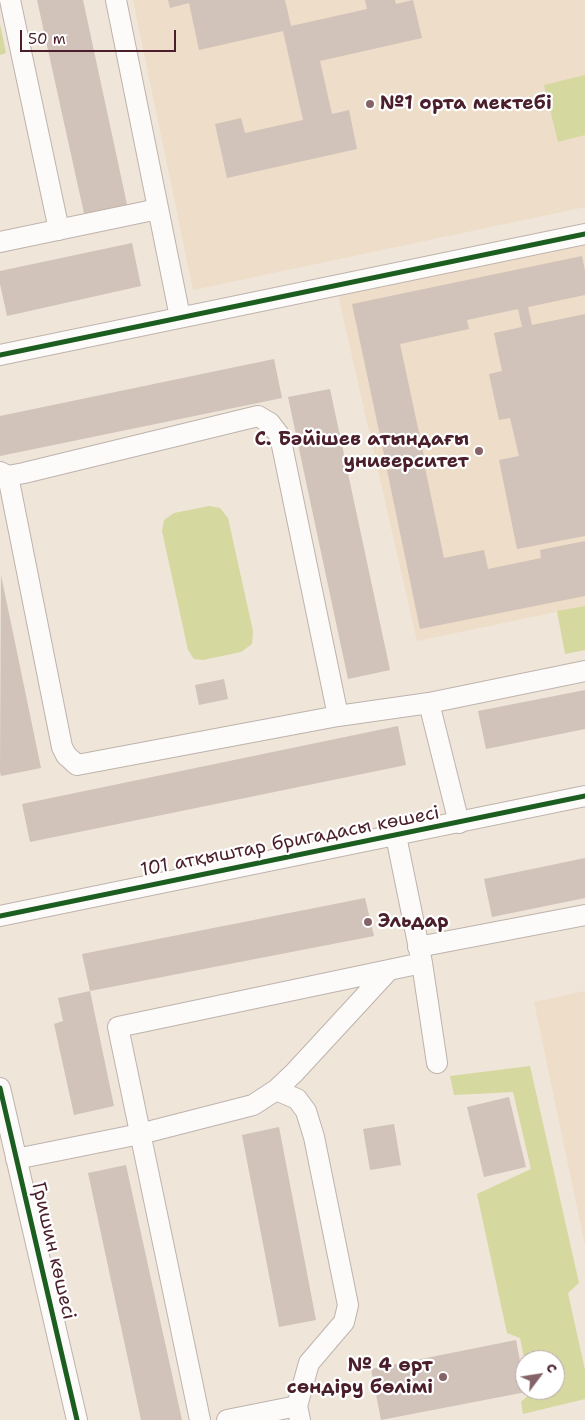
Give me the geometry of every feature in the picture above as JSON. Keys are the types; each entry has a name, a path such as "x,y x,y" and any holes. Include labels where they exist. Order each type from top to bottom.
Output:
{"street":[{"path":"10,0 59,230"},
{"path":"116,0 180,318"},
{"path":"0,242 158,209"},
{"path":"0,355 585,234"},
{"path":"338,716 280,436 270,423 258,416 4,474 62,747 66,755 77,765 338,716 429,703 585,671"},
{"path":"429,703 459,824"},
{"name":"101 атқыштар бригадасы көшесі","path":"0,916 459,824 585,796"},
{"path":"396,836 420,955 437,1063"},
{"path":"200,1420 118,1027 389,970 420,955 585,915"},
{"path":"16,1159 140,1134 253,1105 276,1090 294,1074 389,970"},
{"name":"Гришин көшесі","path":"0,1088 77,1420"},
{"path":"228,1420 298,1413 310,1363 344,1322 348,1305 314,1137 306,1111 297,1099 276,1090"}],"shaded area":[{"name":"№1 орта мектебі","path":"133,0 585,0 585,207 193,290"},
{"name":"С. Бәйішев атындағы университет","path":"585,245 585,606 417,641 338,295"},
{"path":"585,991 585,1245 534,1002"}],"green space":[{"path":"0,24 6,53 0,55"},
{"path":"585,75 585,135 558,142 544,85"},
{"path":"209,506 220,508 228,518 253,631 252,644 241,652 203,660 194,659 188,650 162,531 164,520 174,513"},
{"path":"585,606 585,650 565,654 557,611"},
{"path":"530,1066 579,1283 568,1293 585,1370 585,1399 523,1414 521,1402 523,1400 565,1400 565,1350 522,1350 520,1338 507,1333 477,1194 531,1169 513,1092 454,1095 450,1076"}],"building":[{"path":"37,0 83,0 128,209 85,218"},
{"path":"168,0 285,0 291,26 367,9 365,0 395,0 396,4 413,0 422,38 320,61 332,114 349,110 357,149 227,178 215,124 241,118 245,133 303,120 283,31 199,50 189,3 170,8"},
{"path":"132,243 141,286 7,316 0,284 0,271"},
{"path":"582,256 585,271 585,295 528,307 532,325 585,314 585,536 517,549 499,460 519,456 510,418 499,420 489,374 502,371 494,333 522,327 518,309 467,320 469,329 400,344 424,456 386,464 352,304"},
{"path":"274,359 282,398 0,456 0,416"},
{"path":"330,389 390,670 348,679 288,397"},
{"path":"424,463 444,558 484,550 488,569 541,558 540,550 585,541 585,596 420,629 387,470"},
{"path":"1,575 41,768 1,776 0,772"},
{"path":"224,679 228,699 199,705 195,685"},
{"path":"585,690 585,729 486,749 478,711"},
{"path":"398,726 406,765 30,842 22,804"},
{"path":"585,858 585,898 492,917 484,879"},
{"path":"365,898 374,936 90,991 82,954"},
{"path":"90,991 114,1106 74,1115 54,1024 63,1021 58,998"},
{"path":"509,1097 526,1167 484,1177 467,1107"},
{"path":"394,1124 401,1165 370,1170 363,1129"},
{"path":"279,1127 316,1320 279,1327 242,1135"},
{"path":"126,1165 182,1420 141,1420 88,1173"},
{"path":"516,1340 518,1350 515,1350 515,1394 381,1420 371,1369"}],"cycle path":[{"path":"0,355 585,234"},
{"path":"0,916 585,796"},
{"path":"0,1088 77,1420"}],"place":[{"name":"№1 орта мектебі","path":"370,104"},
{"name":"С. Бәйішев атындағы университет","path":"479,451"},
{"name":"Эльдар","path":"368,922"},
{"name":"№ 4 өрт сөндіру бөлімі","path":"443,1377"}]}
